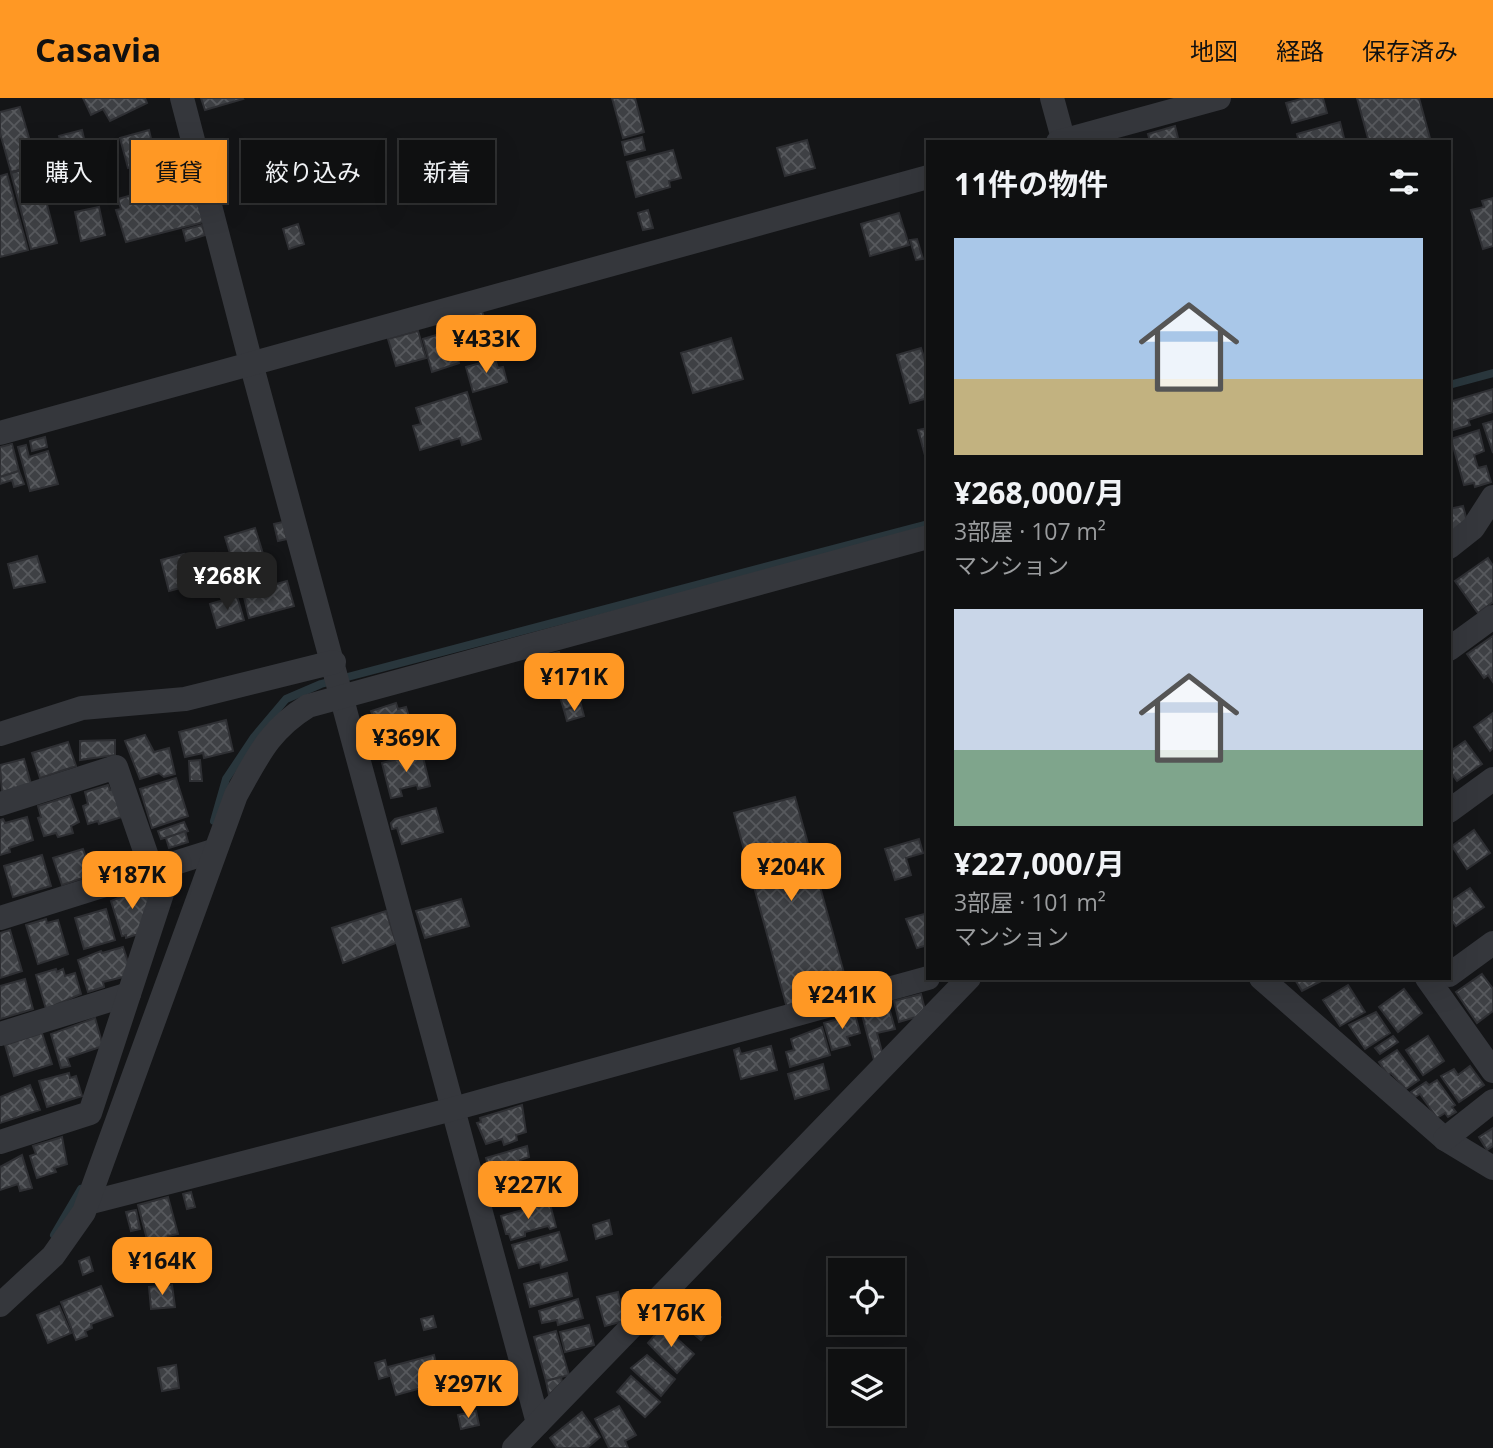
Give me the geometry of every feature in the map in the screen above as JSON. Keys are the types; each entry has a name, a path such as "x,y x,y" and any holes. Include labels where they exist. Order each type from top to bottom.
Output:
{"street":[{"path":"182,98 251,363 538,1423"},
{"path":"1052,98 1062,140"},
{"path":"1066,140 1219,98"},
{"path":"0,433 926,178"},
{"path":"1451,545 1473,528 1493,497"},
{"path":"0,1305 53,1256 88,1203 213,851 236,795 267,738 287,719 308,706 343,696 926,538"},
{"path":"1451,648 1493,617"},
{"path":"0,734 82,708 185,699 334,663"},
{"path":"0,804 116,767 161,865 129,994 90,1112 0,1142"},
{"path":"1451,810 1493,779"},
{"path":"0,918 161,865 213,851"},
{"path":"1451,971 1493,943"},
{"path":"88,1203 453,1109 926,979"},
{"path":"514,1448 967,980"},
{"path":"1264,980 1446,1139 1493,1168"},
{"path":"1438,980 1493,1071"},
{"path":"0,1034 129,994"},
{"path":"1446,1139 1493,1101"}],"building":[{"path":"83,98 145,98 147,103 110,121 103,109 91,115"},
{"path":"201,98 242,98 243,99 205,110"},
{"path":"612,98 635,98 644,132 623,138"},
{"path":"1305,98 1323,98 1327,113 1292,123 1286,103"},
{"path":"1357,98 1419,98 1430,140 1368,140"},
{"path":"20,107 30,140 21,140 21,169 11,172 0,133 0,112"},
{"path":"1340,122 1344,140 1298,140 1297,134"},
{"path":"1175,126 1178,140 1150,140 1148,134"},
{"path":"82,130 84,140 60,140 59,136"},
{"path":"149,130 151,140 131,140 131,167 128,168 120,138"},
{"path":"642,137 645,150 625,155 622,142"},
{"path":"807,140 815,168 785,176 777,148"},
{"path":"673,150 681,178 669,181 670,187 636,197 627,162"},
{"path":"21,170 21,203 47,203 57,243 31,249 11,173"},
{"path":"7,174 28,250 0,257 0,176"},
{"path":"131,195 131,203 198,203 204,222 126,242 116,210 121,209 118,199"},
{"path":"1493,198 1493,246 1483,249 1471,210 1484,207 1482,201"},
{"path":"99,207 105,235 81,241 75,212"},
{"path":"648,210 653,228 643,230 638,213"},
{"path":"899,213 909,245 870,256 861,224"},
{"path":"298,224 304,244 289,249 283,229"},
{"path":"202,225 205,235 186,241 183,230"},
{"path":"917,239 923,259 916,260 910,240"},
{"path":"482,311 493,347 463,356 452,320"},
{"path":"418,331 426,358 396,366 388,339"},
{"path":"450,331 459,363 432,372 423,339"},
{"path":"504,332 510,353 496,357 489,336"},
{"path":"731,338 743,379 693,393 681,353"},
{"path":"921,348 926,364 926,399 910,403 897,355"},
{"path":"495,359 498,368 503,367 507,382 473,392 466,367"},
{"path":"1493,389 1493,412 1468,420 1470,425 1451,431 1451,401"},
{"path":"467,392 481,439 462,445 460,438 420,450 413,426 421,424 416,408"},
{"path":"1493,421 1493,453 1483,424"},
{"path":"926,428 926,459 918,430"},
{"path":"1479,430 1484,451 1474,455 1478,468 1486,466 1491,482 1475,487 1474,483 1464,485 1451,439"},
{"path":"45,437 47,447 32,451 30,441"},
{"path":"12,444 19,471 0,477 0,447"},
{"path":"26,445 29,457 48,451 58,484 30,491 18,447"},
{"path":"19,471 24,484 14,487 12,480 0,484 0,477"},
{"path":"1463,506 1468,525 1451,540 1451,509"},
{"path":"283,522 287,539 278,541 274,524"},
{"path":"255,528 270,576 240,586 225,537"},
{"path":"215,553 222,577 169,591 161,560 184,554 186,561"},
{"path":"37,556 45,582 14,588 8,564"},
{"path":"1488,558 1493,566 1493,602 1478,613 1455,581"},
{"path":"287,581 294,606 249,618 243,593"},
{"path":"237,596 244,620 217,628 210,604"},
{"path":"1493,636 1493,682 1488,675 1484,678 1467,654"},
{"path":"559,652 563,668 554,671 550,654"},
{"path":"571,672 581,705 564,710 554,677"},
{"path":"396,703 398,709 406,707 413,730 371,743 364,721 374,718 371,711"},
{"path":"581,705 584,716 567,721 564,710"},
{"path":"1493,713 1493,748 1490,751 1474,727"},
{"path":"226,720 233,751 204,758 203,753 185,757 179,732"},
{"path":"145,735 154,752 169,748 175,774 164,777 159,773 140,779 125,741"},
{"path":"115,740 115,755 80,760 80,741"},
{"path":"1465,741 1482,764 1457,781 1451,773 1451,751"},
{"path":"68,742 76,766 40,778 32,753"},
{"path":"422,753 430,786 418,789 417,785 400,789 402,796 391,798 382,763"},
{"path":"24,759 31,784 2,793 0,765"},
{"path":"200,760 202,781 190,781 189,761"},
{"path":"176,778 188,816 152,828 140,789"},
{"path":"108,785 110,790 116,788 125,816 99,824 98,821 88,824 83,806 88,804 85,792"},
{"path":"70,796 79,822 71,826 73,833 58,837 56,833 44,836 38,818 41,817 38,806"},
{"path":"795,797 849,991 787,1008 734,813"},
{"path":"436,808 443,832 402,844 397,828 392,829 391,823 395,819"},
{"path":"27,817 33,840 9,848 10,852 0,855 0,820 3,819 5,823"},
{"path":"184,822 188,831 161,839 158,831"},
{"path":"1474,830 1490,853 1467,869 1452,846"},
{"path":"185,831 188,842 169,848 166,838"},
{"path":"919,839 923,853 906,858 911,875 895,880 885,849"},
{"path":"83,849 92,875 62,885 53,858"},
{"path":"42,855 51,886 13,897 4,866"},
{"path":"149,885 152,887 142,933 126,938 126,935 122,936 111,901"},
{"path":"1470,888 1484,907 1456,926 1451,919 1451,901"},
{"path":"461,899 469,926 425,938 416,911"},
{"path":"106,909 115,940 84,949 75,918"},
{"path":"386,911 396,943 343,963 332,928"},
{"path":"926,914 926,946 917,948 906,919"},
{"path":"46,919 47,923 58,920 68,954 38,964 26,925"},
{"path":"10,930 22,971 0,978 0,933"},
{"path":"123,947 130,968 123,977 103,982 104,987 88,992 78,960 101,951 102,953"},
{"path":"56,969 57,972 63,969 65,976 75,973 81,994 46,1009 36,975"},
{"path":"1482,974 1493,989 1493,1011 1477,1023 1456,992"},
{"path":"25,979 33,1009 0,1019 0,986"},
{"path":"1295,980 1323,980 1302,991"},
{"path":"1348,985 1365,1012 1340,1026 1323,1000"},
{"path":"1404,989 1422,1013 1398,1032 1379,1007"},
{"path":"921,994 926,1014 899,1022 894,1001"},
{"path":"888,1004 895,1029 877,1033 883,1056 875,1064 861,1011"},
{"path":"1376,1012 1390,1033 1365,1049 1349,1025"},
{"path":"855,1014 860,1033 847,1037 850,1045 832,1050 824,1023"},
{"path":"95,1018 103,1046 67,1058 70,1066 61,1068 51,1034"},
{"path":"822,1027 830,1055 790,1067 786,1052 794,1050 791,1039"},
{"path":"42,1033 52,1064 14,1076 5,1045"},
{"path":"1393,1036 1398,1042 1380,1054 1375,1048"},
{"path":"1428,1036 1444,1061 1423,1075 1406,1050"},
{"path":"771,1046 777,1070 741,1079 734,1050 739,1048 741,1054"},
{"path":"1397,1050 1419,1080 1406,1089 1391,1073 1388,1075 1379,1062"},
{"path":"823,1064 829,1089 795,1099 788,1074"},
{"path":"1470,1066 1484,1085 1459,1102 1441,1076 1454,1069 1458,1075"},
{"path":"69,1073 70,1078 76,1076 82,1096 47,1107 39,1081"},
{"path":"1437,1080 1455,1105 1452,1107 1456,1112 1448,1117 1445,1113 1437,1118 1420,1094 1415,1097 1411,1092 1426,1082 1429,1085"},
{"path":"30,1085 40,1110 0,1123 0,1097"},
{"path":"522,1105 526,1132 516,1135 517,1140 504,1145 502,1139 486,1144 477,1123 481,1122 480,1118"},
{"path":"1493,1128 1493,1146 1487,1150 1479,1137"},
{"path":"62,1137 67,1164 54,1168 56,1172 37,1178 30,1156 36,1154 33,1146"},
{"path":"527,1146 529,1157 520,1160 524,1171 492,1180 486,1158"},
{"path":"22,1155 32,1188 20,1191 18,1184 0,1190 0,1167"},
{"path":"533,1177 535,1183 539,1182 544,1198 520,1205 518,1199 500,1205 494,1189"},
{"path":"191,1192 195,1207 187,1209 183,1194"},
{"path":"168,1197 178,1234 168,1236 169,1242 149,1247 138,1205"},
{"path":"550,1204 556,1227 550,1229 548,1226 525,1232 525,1236 511,1240 509,1234 506,1234 501,1216"},
{"path":"136,1210 140,1229 131,1231 126,1212"},
{"path":"609,1220 612,1234 596,1239 593,1225"},
{"path":"559,1232 567,1260 541,1268 540,1262 519,1268 512,1245"},
{"path":"89,1257 93,1271 83,1275 79,1261"},
{"path":"567,1273 572,1296 530,1307 524,1284"},
{"path":"172,1285 175,1307 151,1309 149,1287"},
{"path":"101,1286 113,1316 91,1324 92,1328 85,1331 87,1336 76,1340 61,1302"},
{"path":"618,1292 624,1321 605,1326 597,1297"},
{"path":"695,1294 721,1317 701,1340 674,1317"},
{"path":"578,1299 583,1318 558,1325 557,1320 542,1323 539,1311"},
{"path":"59,1306 71,1333 48,1343 37,1315"},
{"path":"433,1316 436,1327 424,1330 421,1319"},
{"path":"589,1325 594,1345 565,1352 560,1332"},
{"path":"663,1326 694,1354 677,1373 648,1343"},
{"path":"556,1331 569,1375 546,1381 534,1337"},
{"path":"434,1355 439,1377 430,1379 432,1385 396,1395 388,1367"},
{"path":"647,1355 675,1379 661,1396 631,1368"},
{"path":"385,1360 389,1376 379,1379 375,1363"},
{"path":"176,1365 179,1388 162,1391 158,1368"},
{"path":"631,1376 660,1402 645,1417 617,1392"},
{"path":"561,1377 562,1382 549,1395 546,1381"},
{"path":"619,1406 636,1435 625,1441 628,1448 609,1448 595,1419"},
{"path":"476,1411 479,1425 461,1429 458,1415"},
{"path":"582,1412 600,1437 587,1448 557,1448 550,1438"}],"waterway":[{"path":"1451,384 1493,373"},
{"path":"214,821 226,779 254,737 286,699 321,684 926,525"},
{"path":"54,1235 81,1189"}]}
